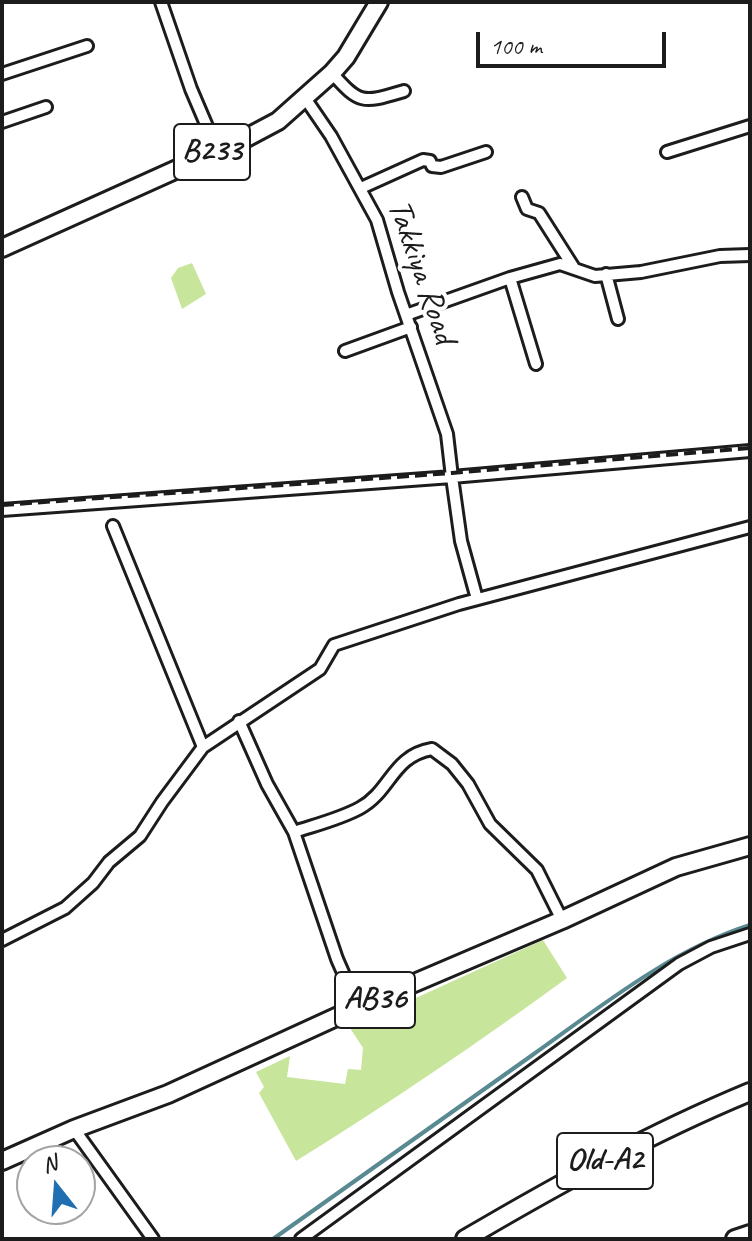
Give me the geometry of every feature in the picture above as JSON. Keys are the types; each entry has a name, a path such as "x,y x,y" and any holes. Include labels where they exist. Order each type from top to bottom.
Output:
{"main road":[{"name":"B233","path":"2,248 278,121 346,57 379,2"},
{"name":"AB36","path":"2,1161 74,1129 168,1094 676,867 750,846"},
{"name":"Old-A2","path":"465,1239 557,1186 750,1092"},
{"path":"735,1239 750,1234"}],"street":[{"path":"161,2 191,89 217,150"},
{"path":"2,74 87,46"},
{"path":"332,73 352,96 366,100 404,91"},
{"name":"Takkiya Road","path":"305,98 331,136 377,220 447,434 461,541 477,599"},
{"path":"2,122 46,107"},
{"path":"667,152 750,126"},
{"path":"361,188 423,160 436,167 486,152"},
{"path":"522,197 527,209 539,213 574,268"},
{"path":"406,315 510,278 560,264 595,276 641,272 720,256 750,255"},
{"path":"606,274 618,319"},
{"path":"510,278 536,364"},
{"path":"345,351 411,327"},
{"path":"2,510 452,477 750,451"},
{"path":"113,526 203,747"},
{"path":"2,940 65,908 93,883 109,862 140,836 203,747 320,669 334,645 477,599 750,527"},
{"path":"239,721 267,784 294,832 337,959 358,1007"},
{"path":"294,832 362,807 387,783 404,759 415,752 432,749 452,764 468,784 490,824 537,870 562,920"},
{"path":"301,1239 679,964 711,947 750,934"},
{"path":"74,1129 153,1239"}],"green space":[{"path":"192,263 206,294 182,309 171,278 178,268"},
{"path":"543,940 567,978 365,1118 296,1161 259,1093 264,1087 256,1072 290,1056 287,1077 345,1084 348,1069 361,1070 363,1048 350,1028"}],"waterway":[{"path":"273,1239 636,982 691,950 750,925"}],"railway":[{"path":"2,505 750,448"}]}
